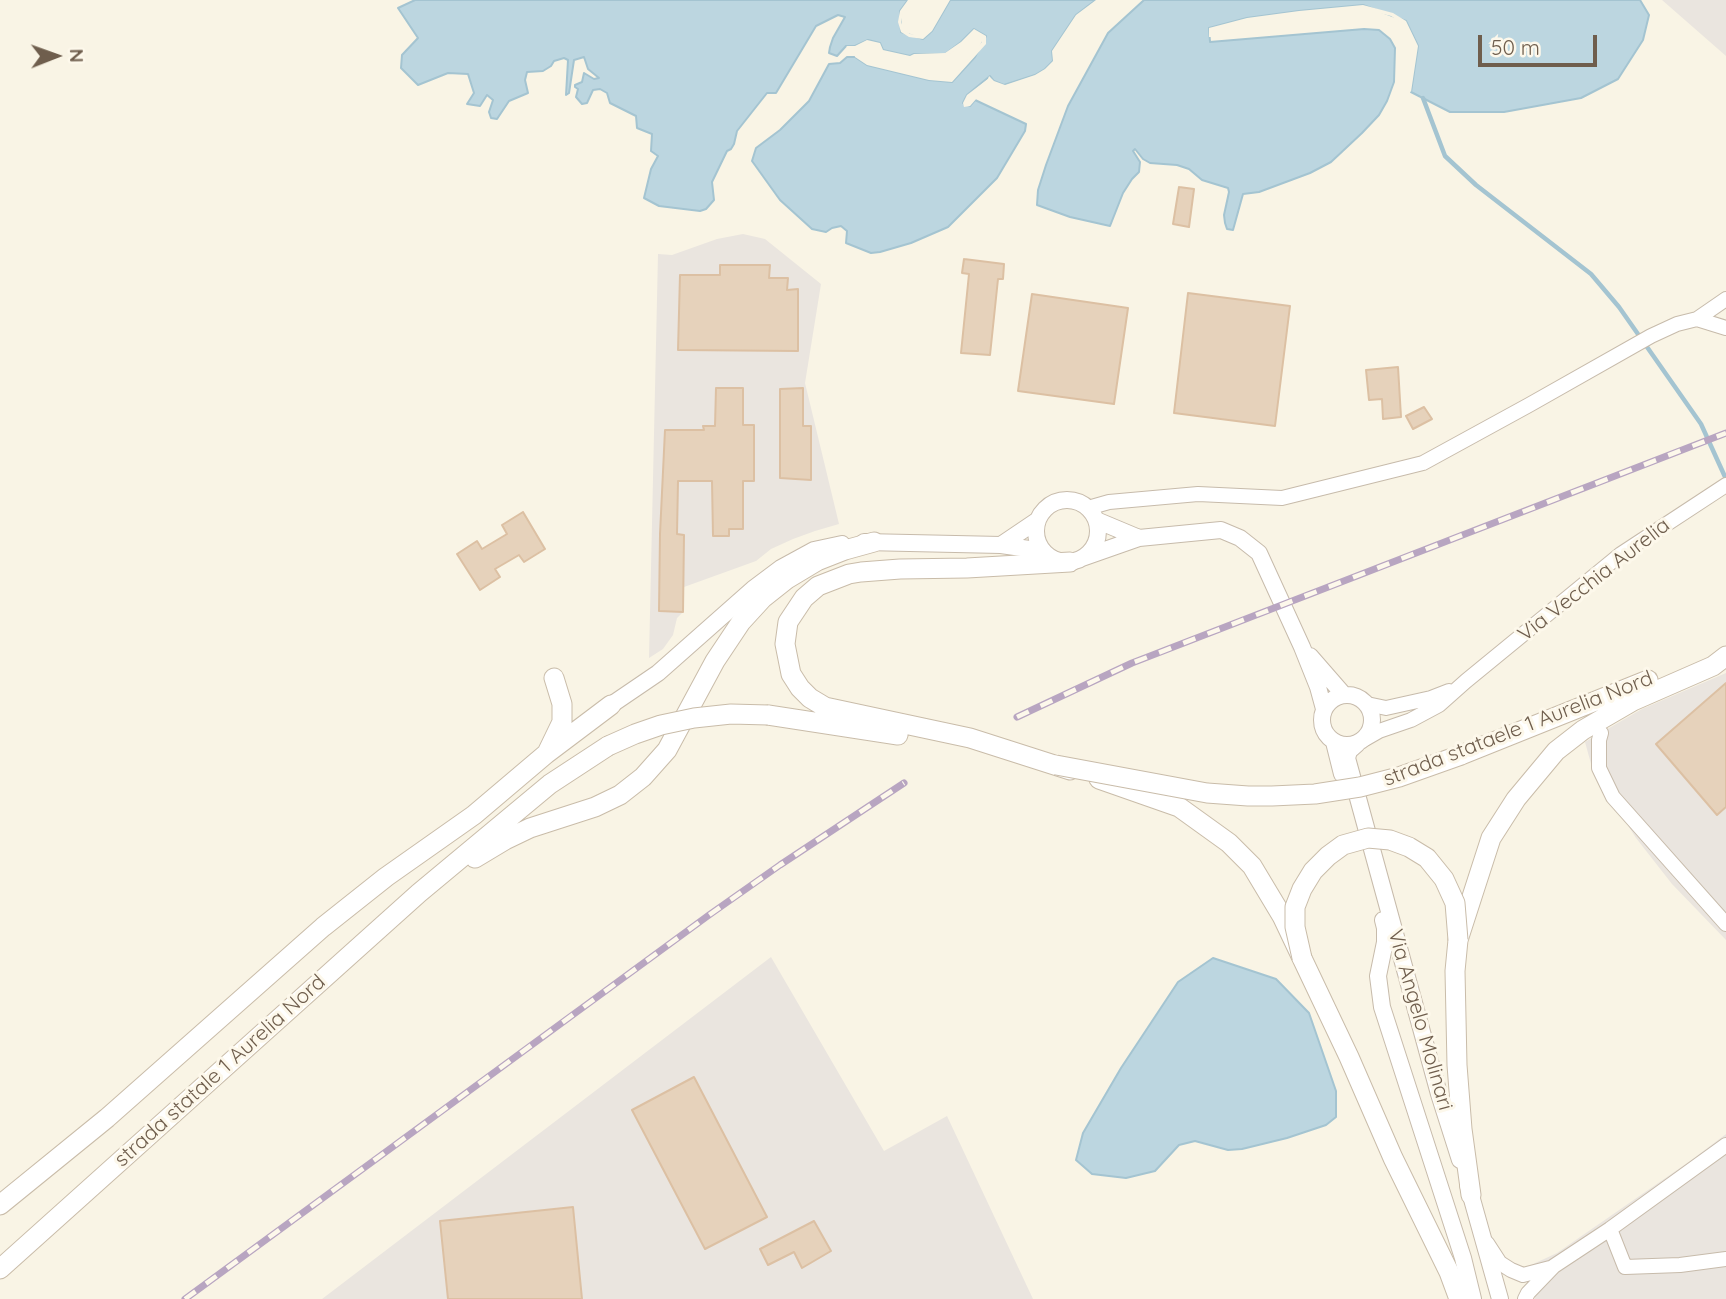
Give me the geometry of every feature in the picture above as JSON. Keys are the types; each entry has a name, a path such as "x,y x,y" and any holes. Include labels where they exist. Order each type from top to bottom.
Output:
{"main road":[{"path":"440,875 530,828 595,807 620,795 643,777 667,750 715,661 741,622 763,598 787,579 817,561 874,542"},
{"path":"1076,560 862,572 827,581 804,598 788,622 785,644 791,674 810,698 825,707 971,738 1157,799 1179,807 1229,844 1252,866 1282,916 1393,1158 1449,1272 1459,1299"},
{"name":"strada stataele 1 Aurelia Nord","path":"1056,765 1207,793 1248,796 1315,794 1360,787 1399,777 1461,755 1726,649"},
{"path":"1458,940 1491,838 1516,799 1556,751 1583,730 1625,706 1713,666 1726,656"},
{"path":"546,754 562,722 562,704 554,678"},
{"path":"0,1205 107,1118 323,927 386,877 474,815 546,754 611,705"},
{"path":"440,875 550,783 608,746 661,725 694,718 731,714 768,715 1037,760"},
{"path":"1302,958 1295,927 1295,907 1313,871 1343,845 1368,838 1390,840 1427,858 1444,879 1455,903 1458,940 1455,971 1457,1065 1471,1195"},
{"name":"strada statale 1 Aurelia Nord","path":"0,1269 440,875"}],"street":[{"path":"1092,514 1109,502 1198,494 1283,498 1423,463 1651,336 1697,319 1726,299"},
{"path":"1697,319 1726,328"},
{"name":"Via Vecchia Aurelia","path":"1361,742 1439,705 1620,554 1722,487"},
{"path":"1001,545 1038,520 1051,504 1070,500 1080,503 1092,514 1139,538"},
{"path":"1076,560 1095,546 1098,537 1092,514"},
{"path":"1038,520 1036,530 1043,551 1060,561 1076,560 1139,538 1221,530 1240,538 1259,554 1302,647 1324,709"},
{"path":"611,705 658,673 753,589 781,568 814,550 844,543 874,542 1001,545 1043,551"},
{"path":"1302,647 1344,695"},
{"name":"Via Vecchia Aurelia","path":"1367,704 1386,708 1409,703 1447,692 1466,681"},
{"path":"1352,695 1367,704 1373,718 1370,733 1361,742 1349,746 1334,742 1324,731 1324,709 1336,697 1352,695"},
{"path":"1601,733 1599,768 1613,797 1726,925"},
{"name":"Via Angelo Molinari","path":"1334,742 1385,928 1378,976 1382,1007 1474,1299"},
{"name":"Via Angelo Molinari","path":"1361,742 1349,751 1347,758 1439,1094 1500,1299"},
{"path":"1525,1299 1554,1266 1726,1145"},
{"path":"1610,1229 1625,1267 1680,1265 1726,1259"},
{"path":"1481,1233 1500,1263 1511,1270 1523,1275 1554,1266"}],"shaded area":[{"path":"1662,0 1726,0 1726,56"},
{"path":"743,234 765,239 821,284 805,383 839,524 793,539 771,549 756,561 684,587 683,612 677,618 673,635 663,649 649,658 658,254 672,255 717,239"},
{"path":"1726,673 1726,940 1672,884 1636,838 1593,771 1585,742 1642,709"},
{"path":"771,957 884,1151 947,1116 1033,1299 322,1299"},
{"path":"1726,1134 1726,1299 1535,1299 1531,1265 1557,1253"}],"water":[{"path":"415,0 908,0 900,11 901,32 923,39 932,31 950,0 1096,0 1076,15 1052,51 1053,61 1045,69 1004,85 990,76 967,95 963,103 970,106 975,100 1026,124 1025,131 997,178 948,227 911,243 871,253 846,243 847,231 841,226 826,232 812,229 780,200 752,161 756,148 780,130 809,101 829,64 855,57 867,65 929,80 952,82 975,57 986,36 974,29 945,54 910,56 883,50 880,43 868,40 855,46 846,46 837,56 829,53 830,47 845,17 838,15 816,26 776,93 767,93 737,131 734,144 727,151 712,182 714,200 706,209 700,211 659,206 644,198 651,169 658,156 651,151 652,134 637,128 636,116 610,103 607,93 600,89 593,90 587,103 582,104 576,97 578,89 575,85 582,82 584,73 594,79 599,78 588,69 584,57 574,60 569,93 566,95 568,60 564,58 554,61 543,71 527,72 525,80 528,93 509,101 497,119 491,118 489,112 493,100 487,95 480,106 467,104 474,93 468,74 448,73 418,85 401,68 402,55 418,38 398,8"},
{"path":"1144,0 1640,0 1649,15 1643,40 1618,79 1581,98 1504,112 1450,112 1411,92 1418,46 1406,21 1363,5 1247,18 1209,28 1210,42 1379,30 1390,39 1395,48 1394,82 1379,115 1331,162 1259,192 1243,194 1233,230 1227,229 1224,215 1228,188 1202,180 1189,169 1177,165 1150,163 1135,149 1133,151 1140,162 1139,172 1123,193 1110,226 1070,217 1037,205 1038,190 1068,106 1108,33"},
{"path":"1213,958 1276,979 1309,1013 1336,1091 1336,1117 1326,1125 1242,1149 1228,1150 1195,1141 1179,1145 1155,1171 1126,1178 1092,1174 1076,1160 1083,1133 1121,1068 1178,982"}],"pier":[{"path":"908,0 911,0 901,22 904,30 910,34 922,35 930,29 946,0 950,0 932,31 923,39 909,37 901,32 898,22 900,11"},
{"path":"1099,0 1078,17 1055,52 1056,63 1047,71 1036,78 1005,88 990,82 969,98 967,103 973,97 977,98 970,106 964,107 967,95 989,76 1005,85 1045,69 1053,61 1052,51 1076,15"},
{"path":"1363,5 1393,13 1406,21 1418,46 1411,92 1408,90 1415,47 1403,24 1391,16 1363,9 1299,14 1248,21 1212,31 1212,37 1209,37 1209,28 1247,18"},
{"path":"974,29 986,36 986,44 952,82 929,80 867,65 855,57 854,53 869,62 929,77 951,79 982,42 982,38 975,34 945,57 915,57 909,60 881,53 877,46 868,44 855,50 846,46 855,46 867,40 880,43 883,50 910,56 945,53"}],"building":[{"path":"1179,187 1194,189 1189,227 1173,224"},
{"path":"964,259 1004,264 1003,279 998,279 990,355 961,353 969,274 962,273"},
{"path":"720,265 770,265 769,278 788,278 787,290 798,289 798,351 678,350 680,275 720,275"},
{"path":"1188,293 1290,306 1275,426 1174,413"},
{"path":"1032,294 1128,308 1114,404 1018,391"},
{"path":"1398,367 1401,417 1383,419 1382,399 1369,400 1366,370"},
{"path":"716,388 743,388 743,425 754,425 754,481 743,481 743,529 729,529 729,536 713,536 712,481 678,481 677,534 684,535 683,612 659,611 665,430 704,430 703,426 715,426"},
{"path":"803,388 803,426 811,426 811,480 780,478 780,389"},
{"path":"1424,407 1432,419 1413,429 1406,416"},
{"path":"523,512 545,549 524,562 519,555 495,569 500,577 480,590 457,554 477,541 482,549 507,534 502,525"},
{"path":"1726,683 1726,807 1717,815 1656,744"},
{"path":"694,1077 767,1217 705,1249 632,1110"},
{"path":"573,1207 582,1299 448,1299 440,1221"},
{"path":"814,1221 831,1251 802,1268 794,1252 768,1265 760,1249"}],"waterway":[{"path":"1423,98 1445,156 1476,185 1591,274 1619,307 1701,424 1726,479"}],"railway":[{"path":"1017,717 1132,663 1726,433"},
{"path":"185,1299 709,915 904,783"}]}
